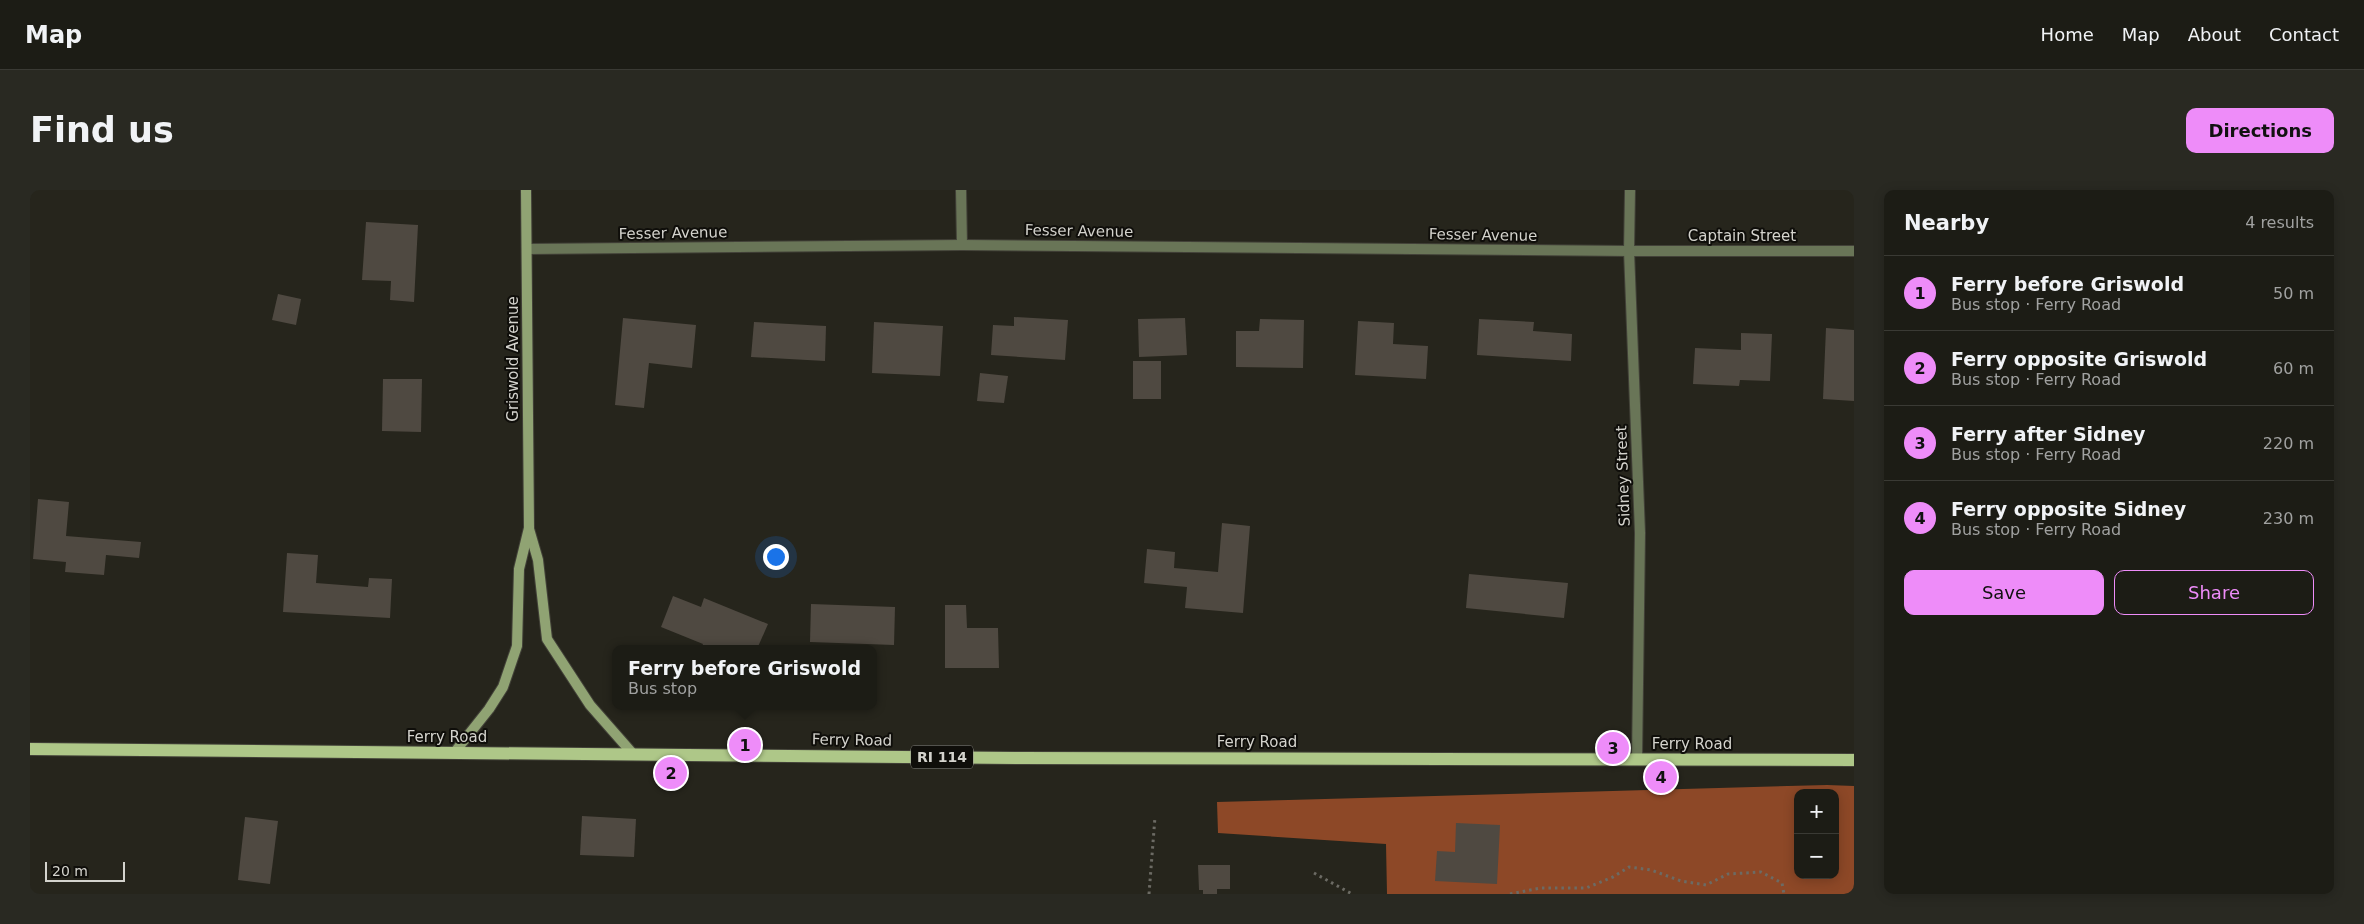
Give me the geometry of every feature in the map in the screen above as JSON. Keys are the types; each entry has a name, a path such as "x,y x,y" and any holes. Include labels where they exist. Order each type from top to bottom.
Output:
{"main road":[{"name":"Ferry Road","path":"30,749 1015,758 1854,760"}],"street":[{"name":"Griswold Avenue","path":"526,190 529,528"},
{"path":"961,190 962,244"},
{"name":"Sidney Street","path":"1630,191 1629,252 1640,534 1637,760"},
{"name":"Fesser Avenue","path":"528,250 962,244 1629,252"},
{"name":"Captain Street","path":"1629,252 1854,250"},
{"path":"454,753 489,709 502,687 517,646 519,569 529,528"},
{"path":"529,528 538,560 547,639 590,705 633,754"}],"path":[{"path":"1149,894 1155,816"},
{"path":"1510,894 1541,888 1586,888 1629,868 1651,870 1681,881 1706,885 1728,874 1762,872 1782,883 1784,894"},
{"path":"1314,873 1352,894"}],"shaded area":[{"path":"1827,785 1854,786 1854,894 1387,894 1386,844 1218,833 1217,802"}],"building":[{"path":"366,222 418,225 414,302 390,300 391,281 362,280"},
{"path":"278,294 301,299 296,325 272,320"},
{"path":"1014,317 1068,320 1065,360 991,355 993,325 1014,326"},
{"path":"623,318 696,325 692,368 649,363 644,408 615,405"},
{"path":"1185,318 1187,355 1139,357 1138,319"},
{"path":"1260,319 1304,320 1303,368 1236,367 1236,331 1259,331"},
{"path":"1479,319 1534,322 1533,331 1572,334 1571,361 1477,355"},
{"path":"1358,321 1394,323 1393,344 1428,346 1426,379 1355,375"},
{"path":"754,322 826,326 825,361 751,357"},
{"path":"874,322 943,326 940,376 872,373"},
{"path":"1826,328 1854,330 1854,401 1823,399"},
{"path":"1741,333 1772,334 1770,381 1740,380 1739,386 1693,384 1695,348 1741,350"},
{"path":"1133,361 1161,361 1161,399 1133,399"},
{"path":"980,373 1008,376 1004,403 977,401"},
{"path":"383,379 422,379 421,432 382,431"},
{"path":"38,499 69,502 66,536 141,542 139,558 106,555 104,575 65,572 66,562 33,559"},
{"path":"1222,523 1250,526 1243,613 1185,608 1187,587 1144,583 1147,549 1175,552 1174,568 1218,572"},
{"path":"287,553 318,555 316,583 368,587 369,578 392,579 390,618 283,612"},
{"path":"1469,574 1568,583 1564,618 1466,608"},
{"path":"673,596 701,607 704,598 768,624 759,645 703,645 661,627"},
{"path":"811,604 895,607 894,645 810,642"},
{"path":"945,605 966,605 967,628 998,628 999,668 945,668"},
{"path":"582,816 636,819 634,857 580,855"},
{"path":"245,817 278,821 270,884 238,880"},
{"path":"1456,823 1500,825 1497,884 1435,881 1437,851 1455,852"},
{"path":"1198,865 1230,865 1230,889 1217,889 1217,894 1203,894 1203,890 1199,890"}],"place":[{"name":"Ferry before Griswold","path":"745,745"},
{"name":"Ferry after Sidney","path":"1613,748"},
{"name":"Ferry opposite Griswold","path":"671,773"},
{"name":"Ferry opposite Sidney","path":"1661,777"}]}
